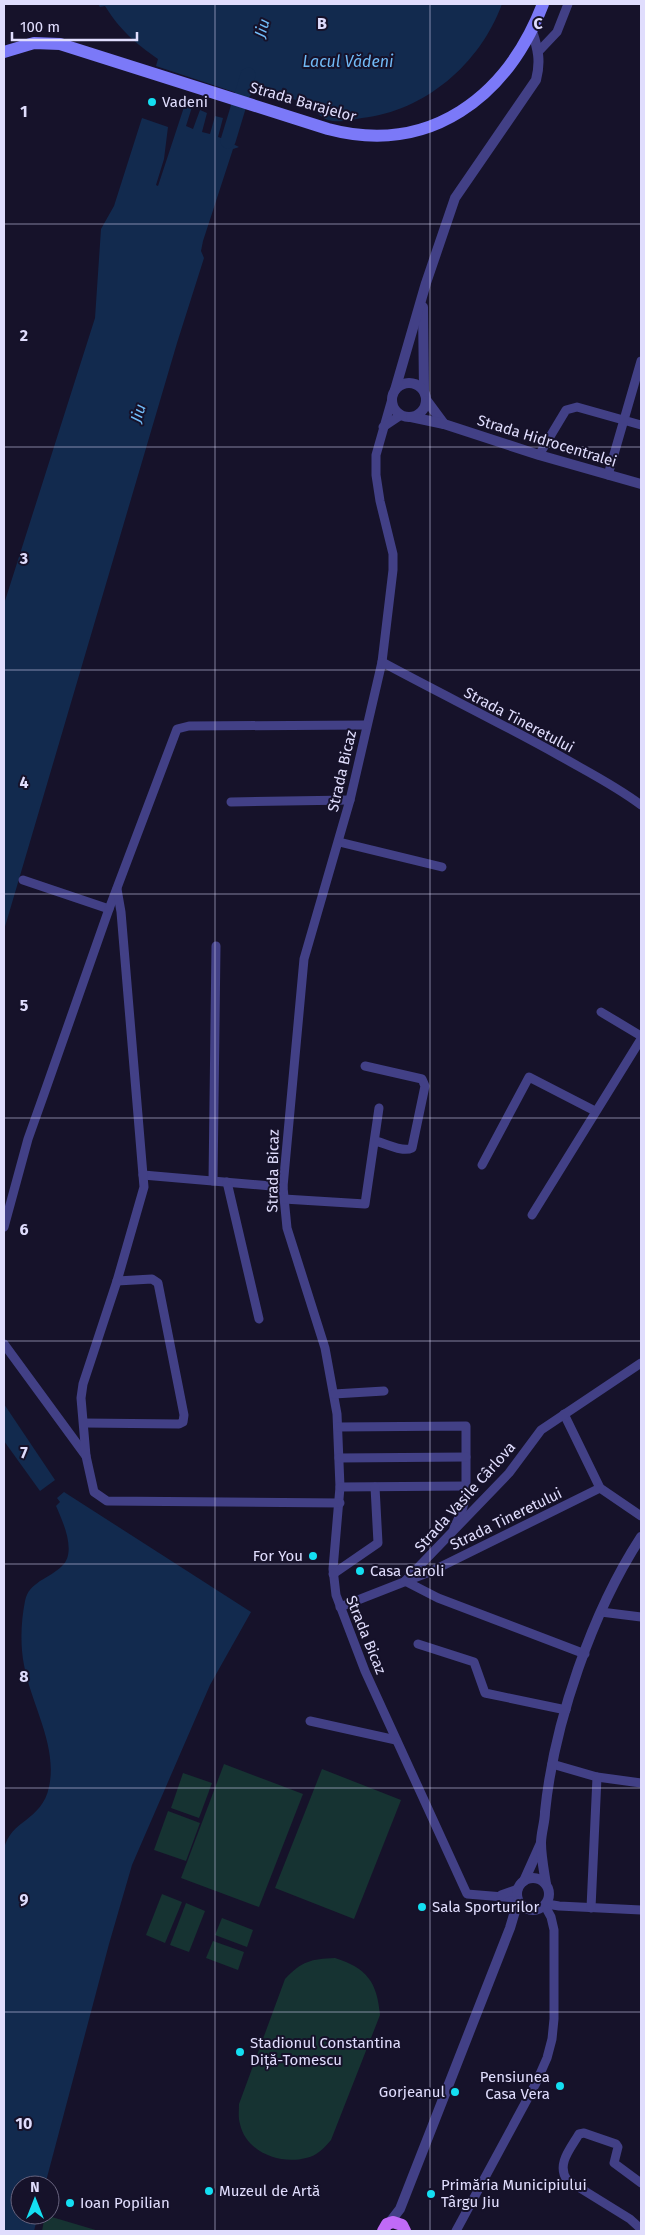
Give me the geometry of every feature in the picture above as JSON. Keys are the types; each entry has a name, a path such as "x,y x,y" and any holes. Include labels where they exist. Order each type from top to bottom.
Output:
{"main road":[{"name":"Strada Barajelor","path":"4,52 25,44 53,43 78,48 322,127 356,134 389,135 417,132 434,126 466,108 486,91 512,64 532,31 543,4"}],"street":[{"path":"539,51 557,32 568,4"},
{"path":"406,416 394,408 393,394 455,198 536,80 540,65 539,51 532,31"},
{"path":"383,426 423,410 426,396 423,296"},
{"path":"608,475 623,420 637,385 641,360"},
{"path":"393,394 408,382 417,384 444,424"},
{"name":"Strada Bicaz","path":"393,394 376,455 376,475 380,501 393,554 393,570 382,662 350,800 301,975 283,1186 284,1199 287,1228 325,1348 334,1394 338,1426 340,1503 333,1584 340,1607 396,1740 467,1894 498,1896 519,1892"},
{"path":"539,455 566,410 570,407 577,407 641,425"},
{"name":"Strada Hidrocentralei","path":"406,416 444,424 539,455 641,484"},
{"name":"Strada Tineretului","path":"382,662 445,696 506,725 619,788 641,806"},
{"path":"4,1227 28,1139 109,909 177,729 189,726 366,726"},
{"path":"230,802 350,800"},
{"path":"339,842 442,867"},
{"path":"23,880 109,909"},
{"path":"117,889 121,912 144,1194 83,1384 81,1398 86,1456 94,1492 107,1501 340,1503"},
{"path":"213,1181 216,946"},
{"path":"532,1215 641,1038 601,1012"},
{"path":"365,1066 422,1079 425,1086 412,1148 403,1150 375,1141"},
{"path":"482,1165 530,1077 595,1111"},
{"path":"284,1199 365,1204 368,1200 378,1108"},
{"path":"143,1176 283,1186"},
{"path":"226,1182 259,1319"},
{"path":"84,1422 179,1424 183,1422 184,1415 158,1283 152,1279 117,1281"},
{"path":"4,1344 86,1456"},
{"name":"Strada Vasile Cârlova","path":"405,1582 509,1473 541,1430 641,1363"},
{"path":"334,1394 384,1391"},
{"path":"564,1414 600,1488 641,1516"},
{"path":"338,1426 466,1426 466,1486 462,1511 450,1537"},
{"path":"339,1458 466,1457"},
{"path":"340,1487 466,1486"},
{"path":"333,1574 378,1543 376,1487"},
{"name":"Strada Tineretului","path":"340,1607 432,1571 600,1488"},
{"path":"456,2231 536,2083 547,2058 554,2019 554,1950 553,1923 546,1905 550,1894 546,1884 541,1842 552,1764 566,1710 601,1612 615,1580 636,1551 641,1537"},
{"path":"405,1582 438,1598 585,1654"},
{"path":"601,1612 641,1617"},
{"path":"418,1644 474,1662 485,1693 566,1710"},
{"path":"310,1721 396,1740"},
{"path":"552,1764 597,1778 641,1784"},
{"path":"591,1908 597,1778"},
{"path":"396,2225 510,1928 519,1892 541,1842"},
{"path":"519,1892 536,1878 546,1884"},
{"path":"519,1892 527,1910"},
{"path":"510,1928 527,1910 537,1910 546,1905 641,1910"},
{"path":"641,2183 614,2163 618,2147 616,2144 584,2133 579,2134 562,2166 567,2180 641,2229"}],"green space":[{"path":"224,1764 303,1794 259,1907 181,1878"},
{"path":"322,1769 401,1800 354,1919 275,1888"},
{"path":"183,1773 212,1783 199,1818 171,1808"},
{"path":"168,1811 200,1823 186,1861 154,1850"},
{"path":"162,1894 182,1902 165,1943 146,1935"},
{"path":"186,1903 205,1911 189,1952 170,1945"},
{"path":"222,1918 253,1930 247,1947 215,1935"},
{"path":"213,1941 244,1952 238,1970 206,1958"},
{"path":"335,1958 355,1966 368,1978 373,1985 379,2003 380,2015 331,2140 320,2151 310,2157 296,2160 275,2158 257,2149 243,2134 239,2121 239,2104 285,1979 307,1962"},
{"path":"60,2219 99,2231 42,2231 43,2225 60,2225"}],"water":[{"name":"Lacul Vădeni","path":"98,4 502,4 480,46 465,65 428,95 407,106 385,114 336,121 324,118 303,102 255,90 249,97 156,66 158,59 128,36 105,6 100,7"},
{"path":"185,104 192,107 186,126 193,129 200,110 207,113 202,132 210,134 215,116 223,118 218,137 224,139 230,120 239,123 233,144 239,147 233,149 203,241 201,251 204,258 177,343 4,930 4,604 95,318 101,229 114,206 142,118 168,127 164,159 156,185 158,186"},
{"path":"4,1404 55,1480 40,1491 4,1441"},
{"path":"64,1492 251,1612 210,1685 132,1865 48,2175 10,2175 10,2225 36,2225 34,2231 4,2231 4,1849 7,1839 13,1832 40,1807 49,1787 51,1772 50,1756 27,1680 22,1649 22,1625 25,1601 32,1587 60,1568 66,1560 68,1553 67,1537 56,1506 60,1502 57,1498"}],"waterway":[{"name":"Jiu","path":"228,141 248,75"}],"place":[{"name":"Vadeni","path":"152,102"},
{"name":"For You","path":"313,1556"},
{"name":"Casa Caroli","path":"360,1571"},
{"name":"Sala Sporturilor","path":"422,1907"},
{"name":"Stadionul Constantina Diță-Tomescu","path":"240,2052"},
{"name":"Pensiunea Casa Vera","path":"560,2086"},
{"name":"Gorjeanul","path":"455,2092"},
{"name":"Muzeul de Artă","path":"209,2191"},
{"name":"Primăria Municipiului Târgu Jiu","path":"431,2194"},
{"name":"Ioan Popilian","path":"70,2203"}]}
